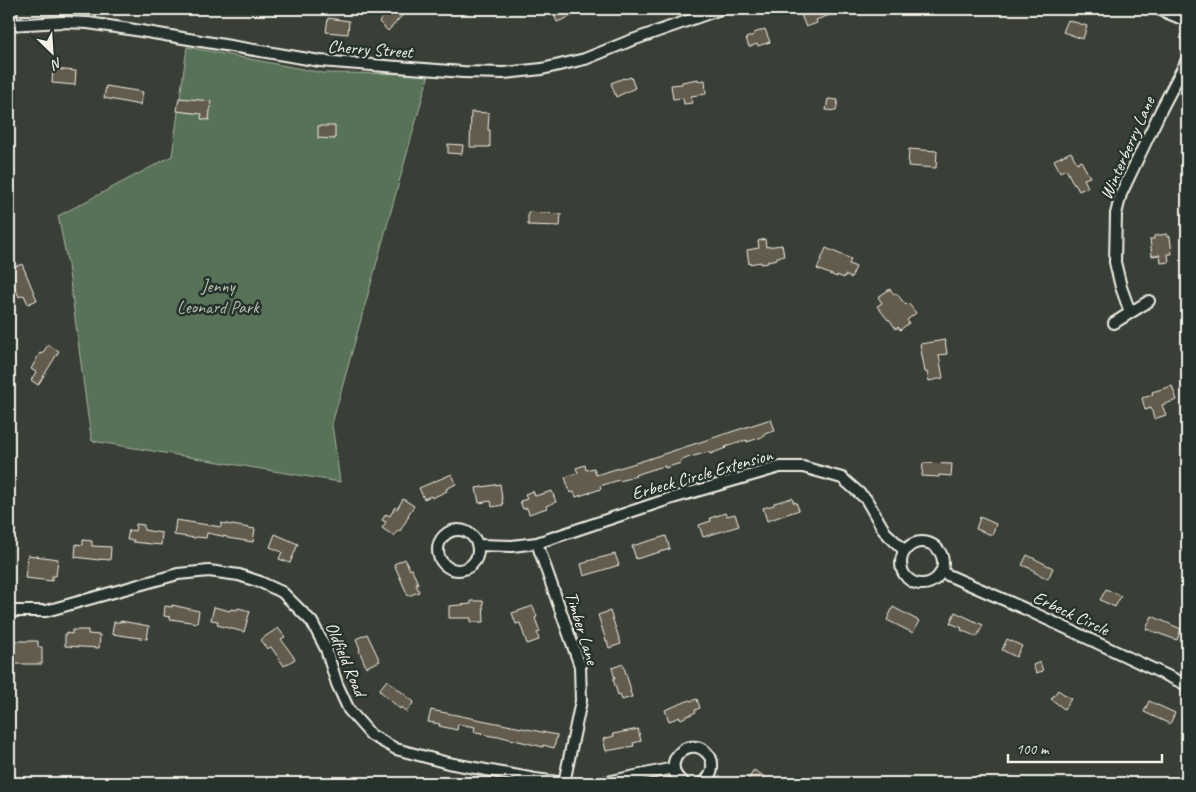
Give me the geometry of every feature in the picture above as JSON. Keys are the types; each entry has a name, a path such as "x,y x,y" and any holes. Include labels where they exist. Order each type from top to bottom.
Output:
{"street":[{"path":"11,9 11,25"},
{"name":"Cherry Street","path":"11,25 62,22 88,23 320,61 463,72 504,73 542,69 578,61 721,9"},
{"path":"1158,9 1187,21"},
{"name":"Winterberry Lane","path":"1130,312 1115,262 1116,214 1121,194 1130,174 1187,60"},
{"path":"1114,323 1149,300"},
{"name":"Erbeck Circle Extension","path":"478,545 512,546 537,543 669,499 780,467 803,467 842,478 866,499 886,532 904,551"},
{"path":"452,531 465,531 471,534 478,545 477,558 462,570 449,568 444,564 438,552 438,545 441,539 452,531"},
{"path":"919,542 932,545 939,551 942,558 943,567 941,572 934,580 928,583 918,584 909,580 905,576 900,563 904,551 919,542"},
{"name":"Timber Lane","path":"537,543 580,666 581,701 564,783"},
{"name":"Oldfield Road","path":"9,610 16,612 46,611 178,574 209,571 239,575 282,592 312,622 326,649 349,710 371,735 396,749 448,763 564,783"},
{"name":"Erbeck Circle","path":"941,572 1023,608 1187,685"},
{"path":"684,783 676,775 674,762 680,751 692,747 704,750 712,760 711,773 702,783"},
{"path":"602,783 674,768"}],"green space":[{"name":"Jenny Leonard Park","path":"187,47 323,73 429,74 332,424 340,482 92,441 68,265 58,216 172,156"}],"building":[{"path":"395,9 408,9 388,31 379,22 387,13 389,15"},
{"path":"552,9 569,9 572,16 557,22"},
{"path":"817,9 844,10 816,20 817,23 806,27 801,15"},
{"path":"328,18 349,21 348,34 326,32"},
{"path":"1068,20 1087,26 1083,39 1063,32"},
{"path":"765,29 770,42 749,47 746,38"},
{"path":"53,69 76,71 75,85 52,83"},
{"path":"631,77 635,88 616,97 611,83"},
{"path":"698,79 698,81 705,80 706,94 691,96 692,103 684,104 683,98 673,99 671,85"},
{"path":"106,86 143,92 140,105 104,98"},
{"path":"179,98 211,101 209,120 201,119 202,114 177,111"},
{"path":"828,99 838,100 836,111 826,110"},
{"path":"471,112 489,113 490,147 470,147"},
{"path":"318,126 335,126 335,139 318,138"},
{"path":"448,144 463,145 462,154 448,153"},
{"path":"909,149 937,151 936,168 908,166"},
{"path":"1071,152 1077,163 1081,161 1090,177 1084,179 1088,187 1079,191 1066,169 1060,172 1054,160"},
{"path":"528,212 561,214 560,226 528,225"},
{"path":"1167,234 1167,237 1170,236 1172,254 1168,254 1169,262 1161,263 1160,255 1152,256 1150,239 1154,239 1154,236"},
{"path":"765,239 766,247 782,245 784,256 777,257 777,259 768,261 768,263 749,264 747,250 759,248 758,241"},
{"path":"826,248 851,259 849,264 856,267 851,278 845,275 844,278 837,275 837,277 817,269"},
{"path":"22,264 37,300 28,304 24,295 19,297 12,280 15,279 11,268"},
{"path":"890,289 906,305 908,303 916,313 907,320 909,323 900,330 898,327 896,329 877,306 882,303 878,297"},
{"path":"945,340 947,354 939,355 943,378 929,381 927,372 925,372 920,344"},
{"path":"48,345 59,351 38,385 31,380 36,372 31,369 40,353 42,354"},
{"path":"1172,386 1177,400 1162,405 1166,415 1154,419 1151,408 1145,410 1142,398 1153,395 1152,392"},
{"path":"771,419 775,431 764,434 765,436 725,447 710,454 709,452 690,457 680,461 681,463 665,468 665,466 657,468 600,486 601,489 576,497 574,492 570,493 565,477 578,473 576,468 585,465 586,470 594,468 596,475"},
{"path":"923,463 952,464 951,476 922,476"},
{"path":"452,474 456,484 446,489 447,491 432,498 431,496 424,499 419,488"},
{"path":"500,484 503,505 492,507 491,501 479,503 476,488"},
{"path":"533,491 535,496 552,491 556,502 546,506 547,508 529,514 527,508 523,509 520,501 527,499 525,494"},
{"path":"792,498 799,510 767,521 763,508"},
{"path":"403,499 414,506 400,531 398,530 394,536 382,528 386,522 382,520 386,514 390,516 395,507 397,509"},
{"path":"725,513 727,516 735,514 739,526 703,537 699,525 711,521 710,518"},
{"path":"980,517 996,524 992,535 976,529"},
{"path":"176,520 221,527 221,523 255,529 253,542 207,533 206,538 174,535"},
{"path":"136,524 144,525 144,530 162,533 161,545 127,540 129,530 135,531"},
{"path":"275,534 298,544 290,563 279,559 282,552 270,547"},
{"path":"666,536 670,549 636,559 632,546"},
{"path":"83,540 92,541 92,546 111,547 110,560 75,557 76,544 83,545"},
{"path":"615,554 619,565 584,576 581,564"},
{"path":"28,555 58,559 56,576 52,576 52,581 25,578"},
{"path":"1027,555 1053,568 1048,579 1022,565"},
{"path":"405,559 410,570 412,569 419,592 408,596 394,564"},
{"path":"1106,589 1121,596 1115,607 1100,600"},
{"path":"471,601 483,601 484,622 471,622 471,618 449,618 449,606 471,604"},
{"path":"172,605 199,611 197,623 170,619 170,617 164,616 165,606 172,607"},
{"path":"533,606 540,632 537,633 539,640 527,644 520,623 516,624 512,613"},
{"path":"214,607 230,611 231,609 237,610 238,608 250,611 244,632 217,625 218,621 211,620"},
{"path":"893,607 919,621 913,633 887,620"},
{"path":"610,611 621,644 609,648 598,615"},
{"path":"955,612 983,625 977,637 950,623"},
{"path":"1152,616 1181,629 1177,640 1146,629"},
{"path":"121,621 149,626 147,639 112,634 114,622"},
{"path":"278,628 285,637 281,639 295,659 284,666 271,647 267,649 260,640"},
{"path":"72,630 88,630 88,634 100,635 99,648 65,646 65,633 72,634"},
{"path":"367,634 380,661 366,667 356,639"},
{"path":"1007,639 1022,646 1016,657 1002,650"},
{"path":"11,641 38,641 38,647 42,647 42,664 11,664"},
{"path":"1040,662 1043,671 1036,673 1033,665"},
{"path":"623,664 632,697 622,700 620,694 618,695 613,679 615,679 612,668"},
{"path":"387,680 414,702 406,712 379,690"},
{"path":"1058,690 1071,699 1064,709 1051,699"},
{"path":"697,699 700,708 695,710 696,712 681,719 680,717 669,721 665,710"},
{"path":"1149,701 1175,713 1170,724 1144,712"},
{"path":"431,710 557,735 554,748 481,734 474,732 475,727 458,724 457,730 439,726 440,724 428,722"},
{"path":"638,729 641,741 633,743 634,746 606,751 603,739 614,736 613,734"},
{"path":"754,770 765,777 761,783 746,783"}]}
